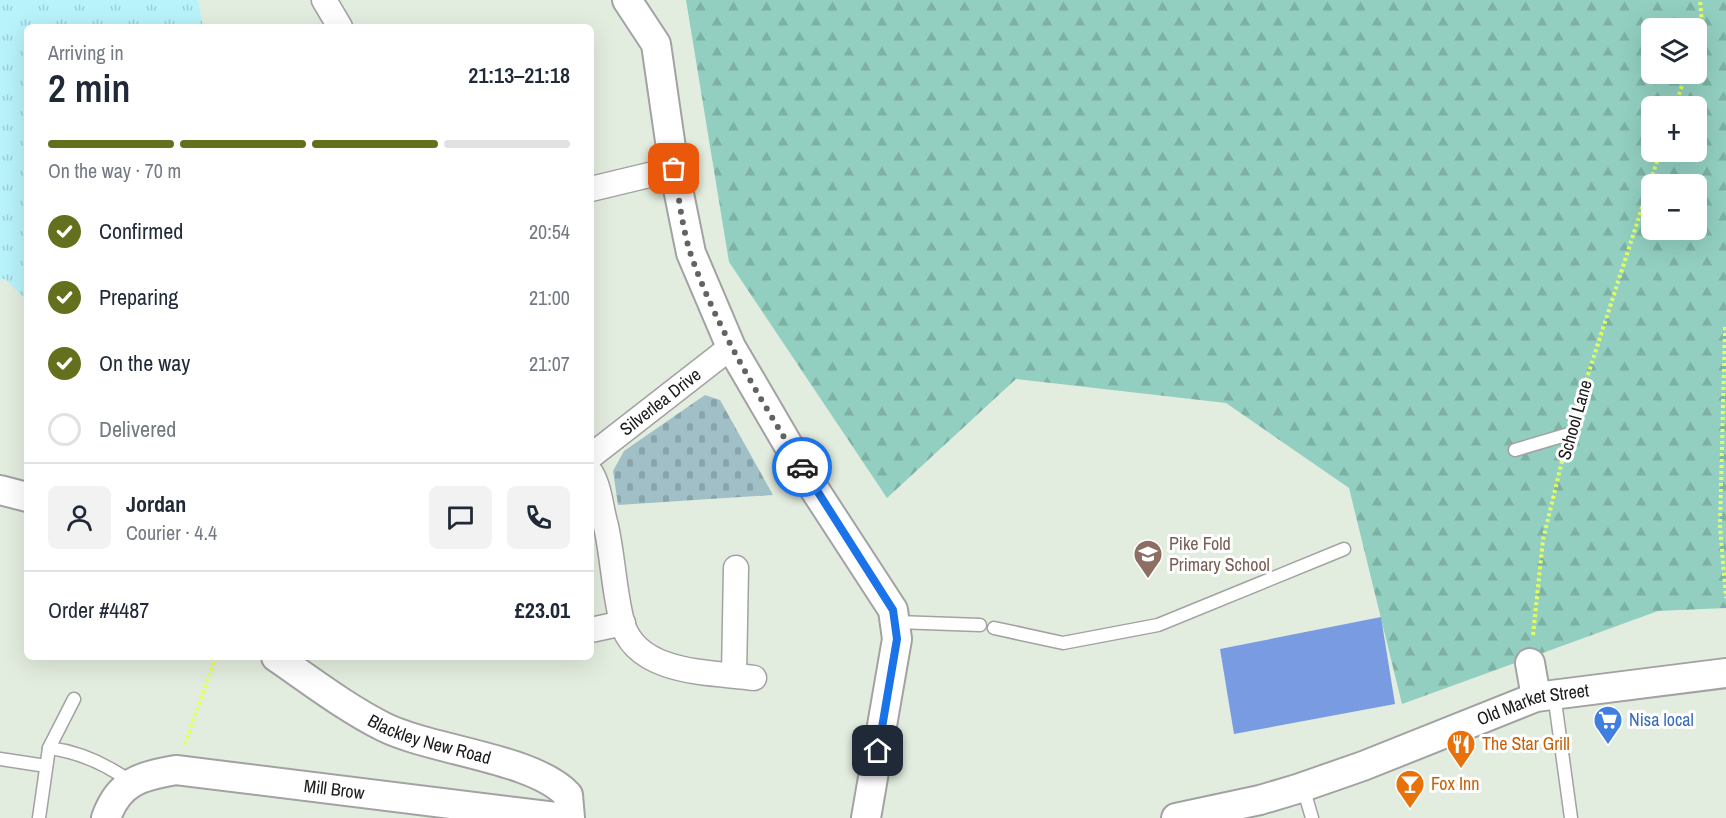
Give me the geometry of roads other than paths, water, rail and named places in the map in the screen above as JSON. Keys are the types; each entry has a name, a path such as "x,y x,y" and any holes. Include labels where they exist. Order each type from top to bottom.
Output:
{"street":[{"path":"324,0 338,24"},
{"path":"627,0 656,44 674,169 691,254 731,347 811,484 893,610 897,622 897,639 866,818"},
{"path":"594,188 674,169"},
{"name":"Silverlea Drive","path":"594,454 731,347"},
{"path":"594,484 609,541 622,623 631,641 645,654 659,661 744,677 736,568"},
{"path":"0,490 24,496"},
{"path":"594,629 622,623"},
{"name":"Blackley New Road","path":"281,660 384,727 418,741 508,764 552,781 568,795 570,818"},
{"path":"1530,663 1545,695"},
{"name":"Old Market Street","path":"1176,818 1303,788 1545,695 1726,673"},
{"name":"Mill Brow","path":"117,800 149,775 176,770 564,818"}],"lane":[{"path":"1515,450 1569,434"},
{"path":"994,628 1063,643 1158,625 1344,549"},
{"path":"897,622 980,625"},
{"path":"1545,695 1570,818"},
{"path":"39,818 49,748 74,699"},
{"path":"49,748 74,751 115,770 117,800"},
{"path":"0,759 46,766"},
{"path":"1303,788 1312,818"}],"place":[{"name":"Pike Fold Primary School","path":"1148,580"},
{"name":"Nisa local","path":"1608,746"},
{"name":"The Star Grill","path":"1461,770"},
{"name":"Fox Inn","path":"1410,810"}]}
